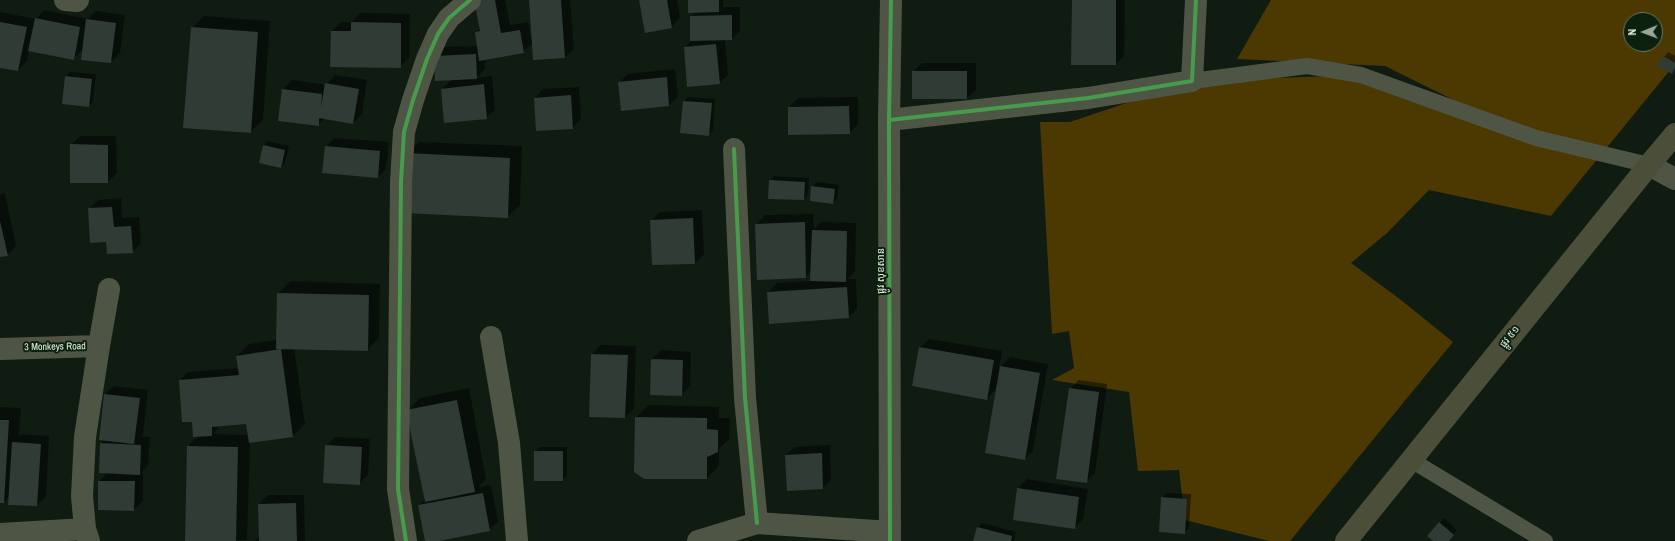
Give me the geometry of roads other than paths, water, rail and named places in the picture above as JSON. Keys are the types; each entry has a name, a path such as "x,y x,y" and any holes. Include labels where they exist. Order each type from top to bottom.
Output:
{"main road":[{"name":"ផ្លូវ ៥១","path":"1346,541 1675,134"}],"street":[{"path":"65,0 78,0"},
{"path":"406,541 398,489 401,182 404,132 420,79 438,34 449,18 470,0"},
{"name":"ផ្លូវ សុខសាន","path":"890,536 889,120 891,0"},
{"path":"889,120 1088,98 1192,81 1196,0"},
{"path":"734,149 745,398 757,523"},
{"path":"1649,165 1675,179"},
{"name":"3 Monkeys Road","path":"0,349 99,346 109,289"},
{"path":"491,337 509,442 517,541"},
{"path":"0,534 87,535 82,496 85,437 99,346"},
{"path":"698,541 757,523 890,536"}],"lane":[{"path":"1192,81 1307,66 1361,75 1536,138 1649,165"},
{"path":"1411,460 1545,541"}]}
